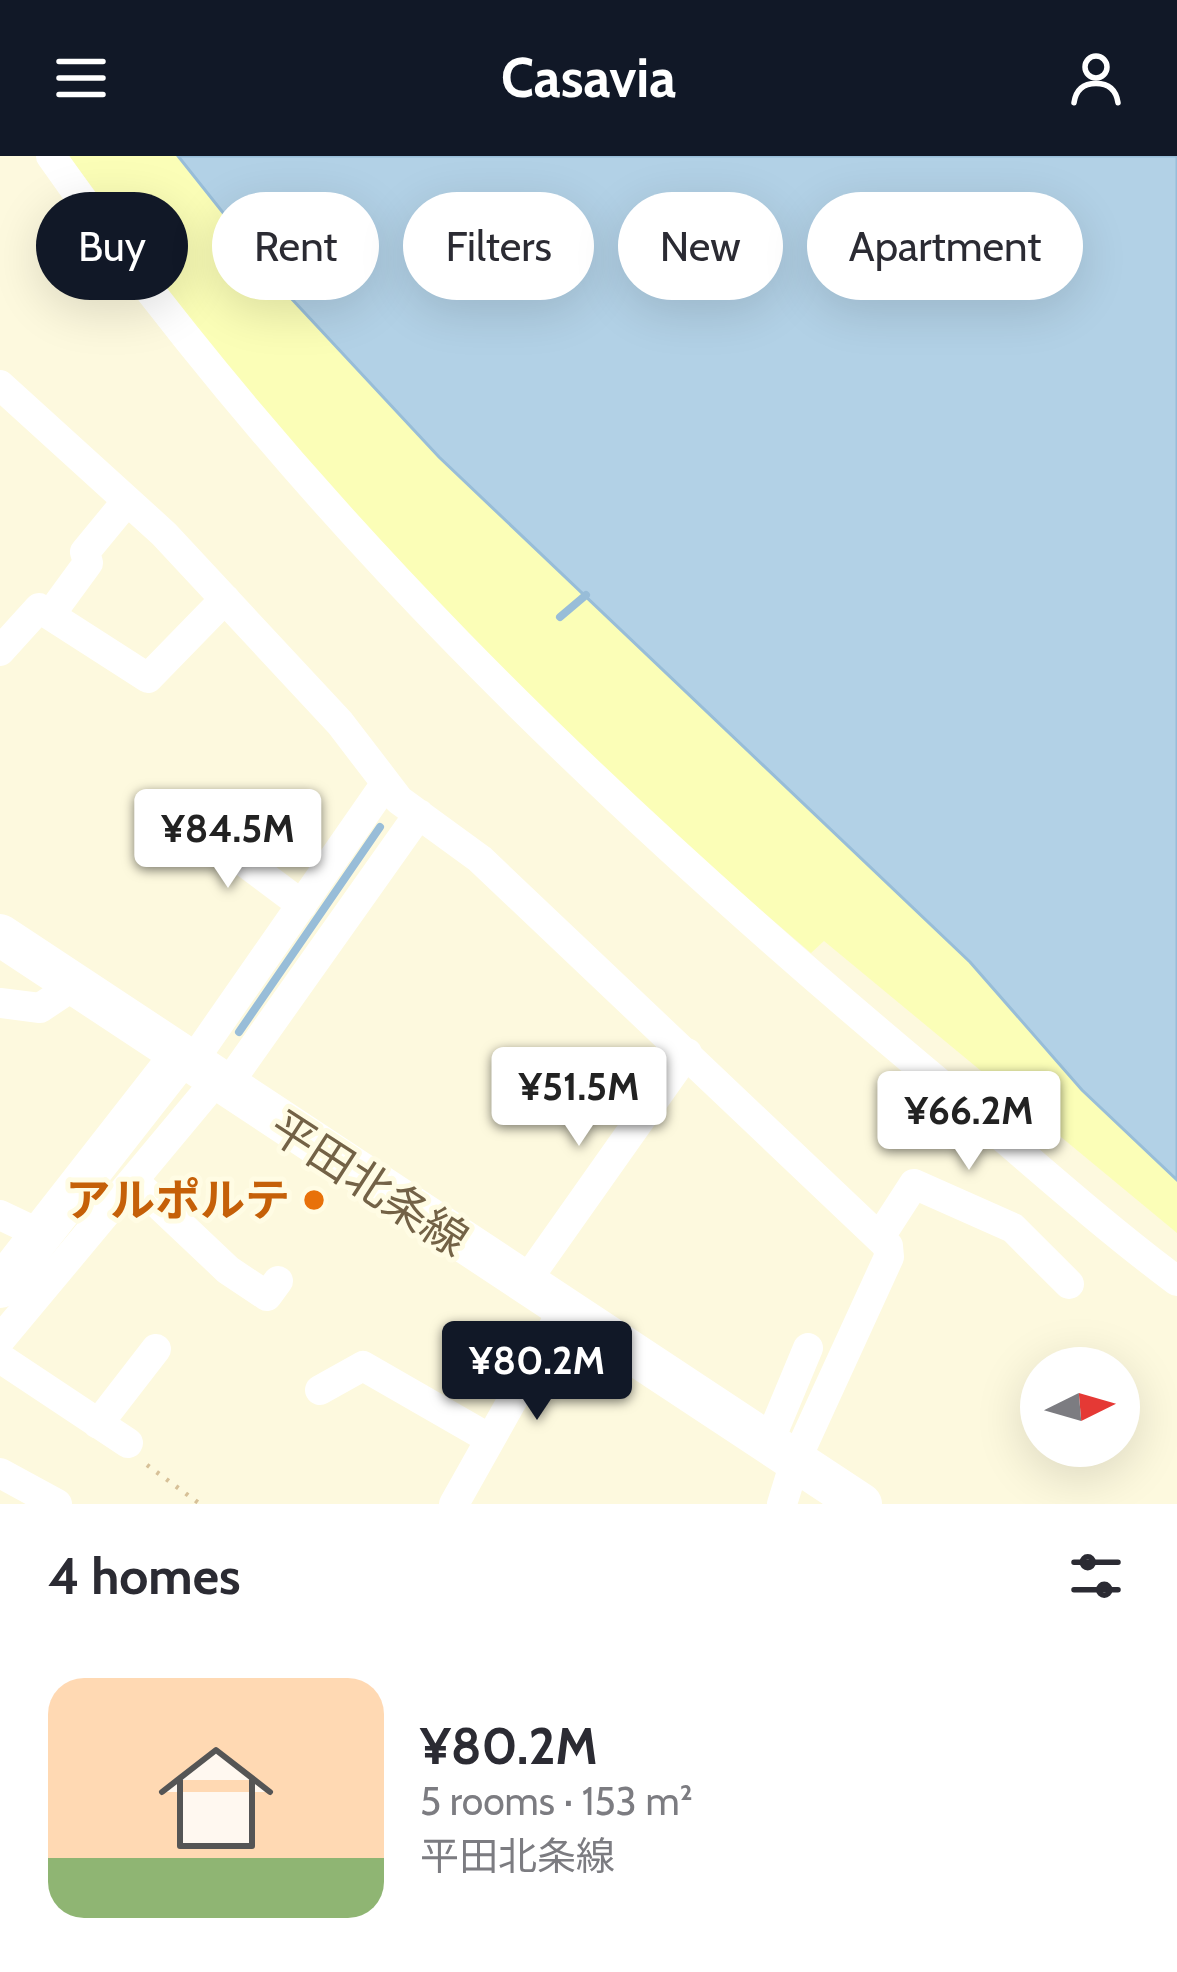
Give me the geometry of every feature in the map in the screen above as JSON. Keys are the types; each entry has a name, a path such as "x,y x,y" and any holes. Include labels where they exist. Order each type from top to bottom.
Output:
{"main road":[{"name":"平田北条線","path":"0,935 202,1073 861,1504"},
{"path":"0,1287 40,1234 202,1073"}],"street":[{"path":"51,156 220,384 373,557 514,704 641,825 846,1004 1177,1281"},
{"path":"0,385 127,501 224,599 340,723 386,783 480,859 880,1235 890,1256 782,1453"},
{"path":"50,616 88,563 85,553 127,501"},
{"path":"0,651 39,608 148,678 224,599"},
{"path":"0,1340 136,1183 302,905 386,783"},
{"path":"202,1073 419,814"},
{"path":"194,824 302,905"},
{"path":"0,1004 40,1008 73,986"},
{"path":"524,1284 688,1053"},
{"path":"136,1183 228,1270 267,1296 278,1281"},
{"path":"880,1235 914,1184 1013,1228 1069,1284"},
{"path":"0,1215 40,1234"},
{"path":"454,1504 563,1310"},
{"path":"782,1504 782,1453 808,1348"},
{"path":"98,1424 156,1349"},
{"path":"0,1358 128,1444"},
{"path":"320,1390 363,1366 490,1439"},
{"path":"0,1473 57,1504"}],"path":[{"path":"128,1444 136,1456 200,1504"}],"sand":[{"path":"69,156 178,156 212,199 212,300 293,300 439,457 970,962 1082,1090 1177,1180 1177,1233 824,941 811,953 643,809 526,697 243,392 175,300 188,300 188,192 96,192"}],"water":[{"path":"178,156 1177,156 1177,1180 1082,1090 970,962 439,457 293,300 379,300 379,192 212,192 212,199"}],"waterway":[{"path":"560,617 586,595"},
{"path":"239,1032 380,827"}],"place":[{"name":"アルポルテ","path":"314,1200"}]}
